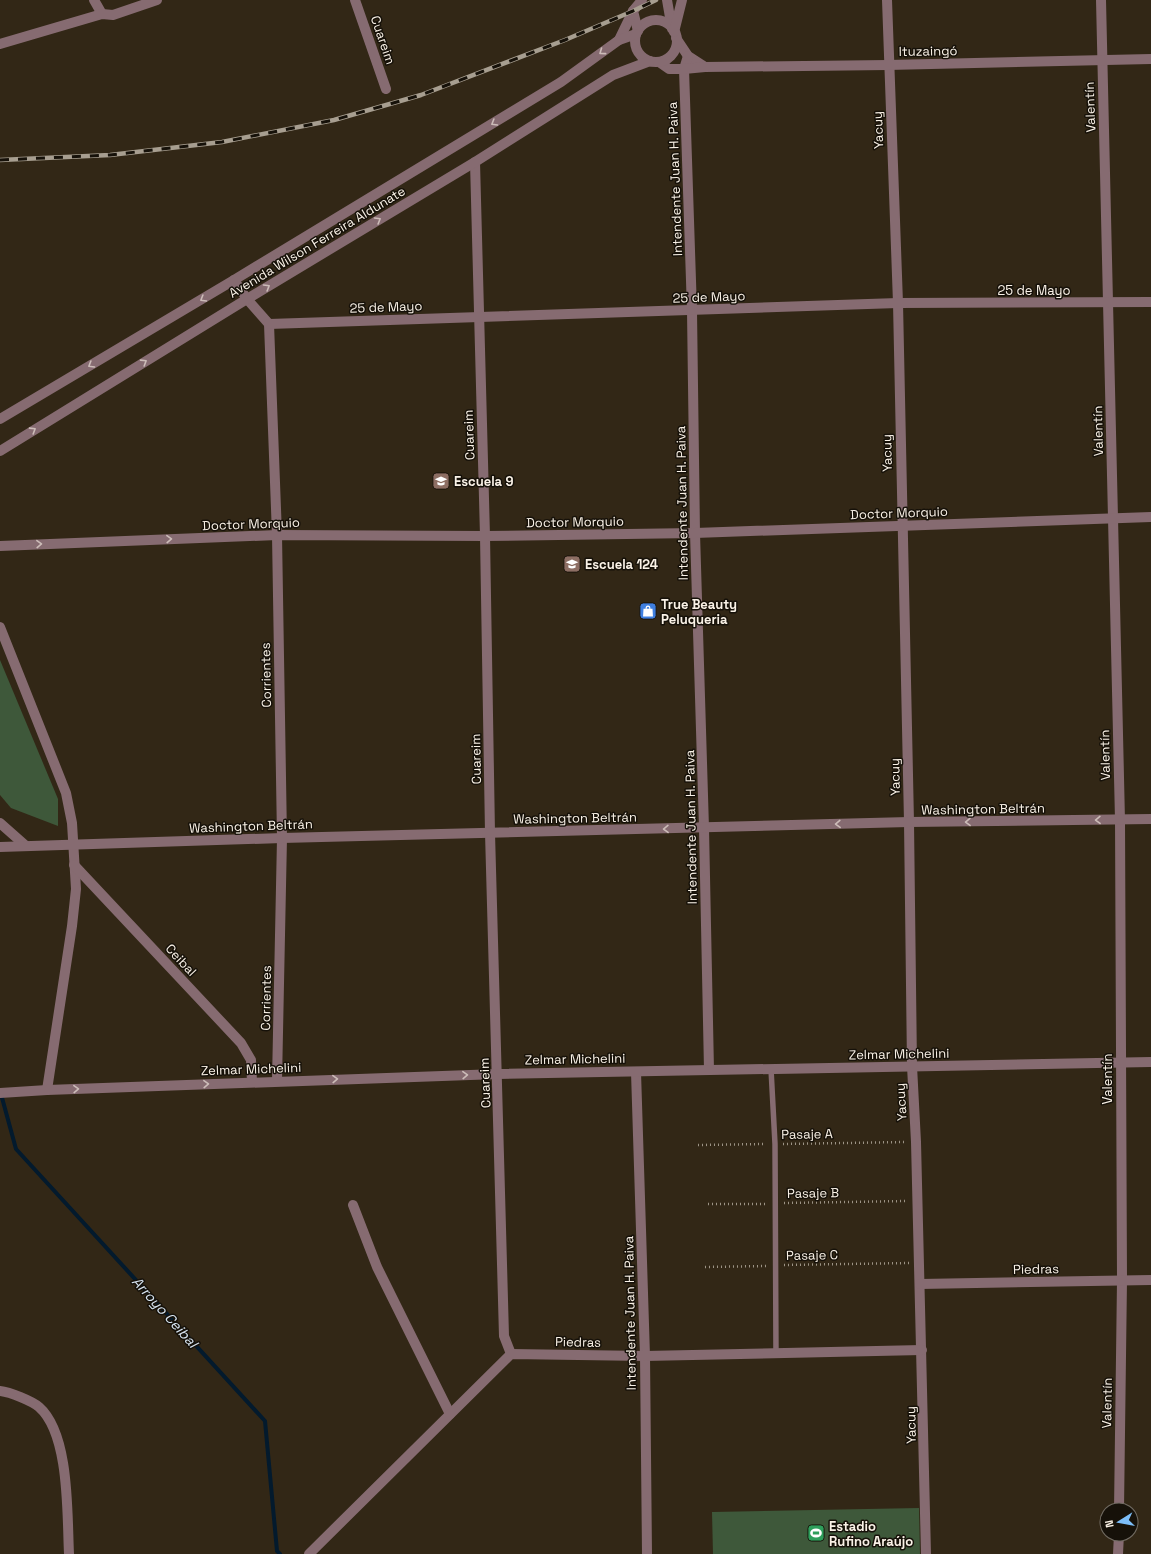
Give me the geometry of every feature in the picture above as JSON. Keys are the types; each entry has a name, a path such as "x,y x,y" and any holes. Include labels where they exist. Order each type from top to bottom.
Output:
{"street":[{"path":"94,0 102,14"},
{"path":"0,44 102,14 113,15 156,0"},
{"name":"Cuareim","path":"355,0 386,89"},
{"path":"633,0 633,12 637,32 635,39 637,51 640,56 655,62 665,60 674,51 674,33 667,0"},
{"name":"Avenida Wilson Ferreira Aldunate","path":"619,40 633,12 642,0"},
{"path":"674,33 682,0"},
{"name":"Yacuy","path":"887,0 888,65 898,304 909,822 912,1066 918,1200 926,1554"},
{"name":"Valentín","path":"1101,0 1120,820 1122,1280 1119,1502"},
{"path":"637,32 646,23 658,21 663,22 674,33 688,56 705,67"},
{"name":"Avenida Wilson Ferreira Aldunate","path":"0,419 234,280 561,82 619,40 637,32"},
{"name":"Intendente Juan H. Paiva","path":"688,56 684,69 692,311 695,533 704,828 709,1070"},
{"name":"Ituzaingó","path":"655,62 669,69 684,69 705,67 888,65 1151,59"},
{"name":"Avenida Wilson Ferreira Aldunate","path":"0,451 247,299 475,162 613,75 655,62"},
{"name":"Cuareim","path":"475,162 485,536 490,833 498,1074 504,1336 511,1354"},
{"path":"234,280 247,299 269,324"},
{"name":"25 de Mayo","path":"269,324 478,316 898,304 1151,302"},
{"name":"Corrientes","path":"269,324 277,535 282,838 277,1081"},
{"name":"Doctor Morquio","path":"0,546 277,535 485,536 695,533 1151,517"},
{"path":"0,627 66,794 72,823 76,889 72,926 47,1090"},
{"name":"Washington Beltrán","path":"0,847 282,838 909,822 1151,819"},
{"path":"0,823 26,846"},
{"name":"Ceibal","path":"74,865 241,1043 251,1060 252,1082"},
{"name":"Zelmar Michelini","path":"0,1093 277,1081 498,1074 1151,1062"},
{"name":"Intendente Juan H. Paiva","path":"636,1072 645,1356 647,1554"},
{"path":"353,1205 377,1267 450,1414"},
{"name":"Piedras","path":"920,1284 1151,1280"},
{"name":"Piedras","path":"511,1354 645,1356 922,1350"},
{"path":"312,1552 511,1354"},
{"path":"0,1391 10,1392 39,1407 54,1427 65,1465 69,1554"},
{"path":"1118,1554 1119,1542"}],"lane":[{"path":"771,1069 775,1144 776,1354"}],"path":[{"name":"Pasaje A","path":"698,1145 916,1142"},
{"name":"Pasaje B","path":"708,1204 776,1204 918,1200"},
{"name":"Pasaje C","path":"705,1267 919,1263"}],"green space":[{"path":"0,660 58,799 58,826 11,808 0,795"},
{"name":"Estadio Rufino Araújo","path":"919,1508 920,1554 713,1554 712,1512"}],"waterway":[{"name":"Arroyo Ceibal","path":"1,1094 16,1149 265,1421 277,1551 280,1554"}],"railway":[{"path":"0,160 110,155 222,142 334,120 421,95 565,40 656,0"}],"place":[{"name":"Escuela 9","path":"441,481"},
{"name":"Escuela 124","path":"572,564"},
{"name":"True Beauty Peluqueria","path":"648,611"},
{"name":"Estadio Rufino Araújo","path":"816,1533"}]}
